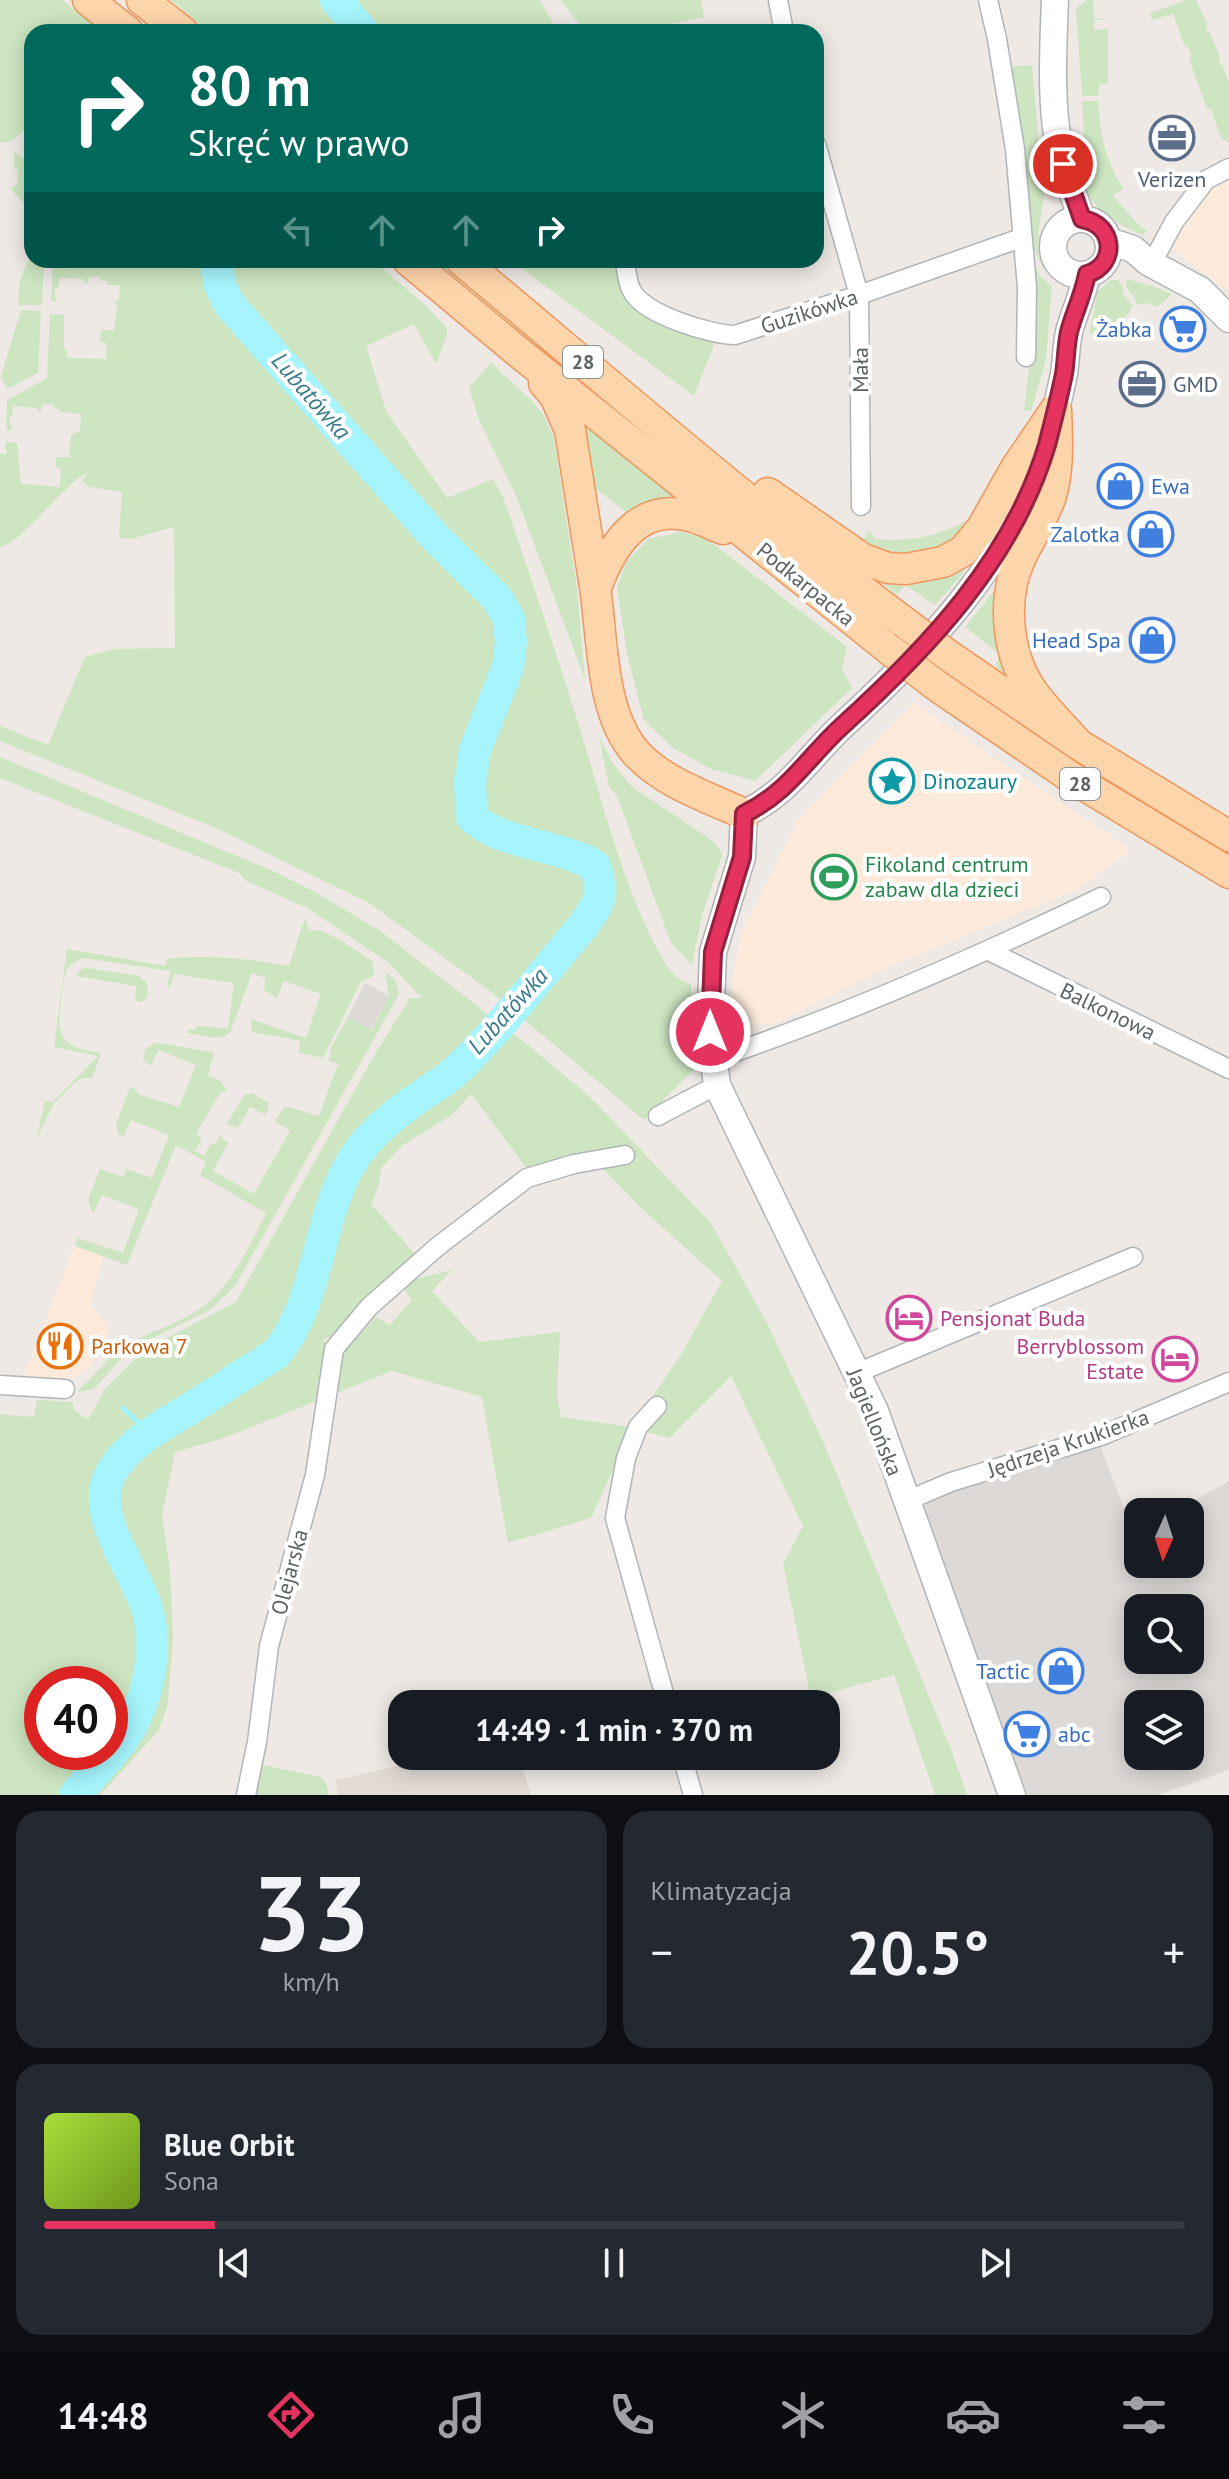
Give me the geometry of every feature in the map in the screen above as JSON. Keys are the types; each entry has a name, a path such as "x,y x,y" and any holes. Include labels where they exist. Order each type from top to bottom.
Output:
{"main road":[{"path":"88,0 118,24"},
{"path":"142,0 173,24"},
{"name":"Podkarpacka","path":"418,268 750,540 937,686 1072,778 1229,873"},
{"name":"Podkarpacka","path":"471,268 704,464 952,658 1078,744 1229,836"},
{"path":"517,351 555,396 570,430 609,693 624,736 636,753 661,774 744,814"},
{"path":"704,464 763,490 863,559 888,568 906,569 943,562 963,551 982,528 1016,468 1056,409"},
{"path":"1056,409 1057,454 1051,494 1019,560 1009,613 1013,649 1029,687 1078,744"},
{"path":"595,590 606,560 621,538 632,526 650,518 690,515 750,540"}],"street":[{"path":"778,0 782,24"},
{"path":"988,0 1015,149 1027,287 1026,357"},
{"path":"1055,0 1052,56 1072,223"},
{"path":"1150,262 1174,222 1206,180 1229,168"},
{"name":"Mała","path":"824,172 859,295 861,506"},
{"path":"744,814 768,802 788,785 839,729 881,692 983,574 1004,540 1035,478 1056,409 1070,331 1064,298 1092,263 1102,228 1095,223 1072,223 1057,233 1053,250 1055,259 1092,263 1133,249 1200,290 1229,319"},
{"name":"Guzikówka","path":"626,268 632,293 656,311 718,335 735,335 1021,238"},
{"name":"Jagiellońska","path":"744,814 742,857 713,952 710,992 714,1072 730,1116 875,1411 1012,1795"},
{"path":"658,1116 714,1072 758,1044 989,951 1101,897"},
{"name":"Balkonowa","path":"989,951 1229,1069"},
{"name":"Olejarska","path":"246,1795 257,1742 269,1646 315,1475 327,1347 425,1257 527,1178 574,1164 625,1155"},
{"path":"857,1373 1133,1257"},
{"name":"Jędrzeja Krukierka","path":"906,1501 951,1482 1101,1436 1229,1382"},
{"path":"11,1384 65,1389"},
{"path":"657,1406 638,1427 626,1458 615,1518 663,1690"},
{"path":"686,1770 693,1795"}],"shaded area":[{"path":"1222,181 1229,181 1229,292 1172,249 1207,191"},
{"path":"914,703 1131,850 1076,890 878,971 777,1023 738,1027 732,984 741,934 799,819"},
{"path":"365,983 389,996 371,1030 348,1017"},
{"path":"75,1246 103,1257 90,1304 107,1326 108,1341 89,1367 69,1382 24,1375"},
{"path":"1099,1443 1124,1508 1124,1578 1204,1578 1204,1498 1199,1498 1229,1481 1229,1770 1158,1795 1028,1795 918,1513 936,1494"},
{"path":"388,1768 523,1770 531,1795 338,1795 336,1780"}],"green space":[{"path":"0,0 62,0 91,24 24,24 24,131 8,143 0,142"},
{"path":"171,0 540,0 554,24 200,24"},
{"path":"561,0 701,0 704,17 669,24 579,24"},
{"path":"1093,0 1094,18 1108,19 1094,20 1094,30 1108,29 1108,83 1099,85 1098,96 1082,96 1076,8"},
{"path":"1187,0 1196,0 1229,83 1229,143 1221,138 1211,109 1207,109 1189,59 1192,57 1173,14 1152,20 1150,13"},
{"path":"1032,65 1044,198 1038,254 1045,272 1033,247 1027,247 1008,72 1014,66"},
{"path":"1082,101 1098,101 1104,146 1123,188 1113,196 1147,231 1142,235 1105,214 1088,195"},
{"path":"14,152 24,160 24,204 11,189 17,184 18,170 14,169"},
{"path":"1029,254 1040,276 1052,286 1046,359 1031,411 1024,411 1037,300"},
{"path":"25,268 44,268 42,305 18,305 20,280"},
{"path":"53,268 382,268 447,328 436,364 414,324 366,346 386,411 447,498 493,479 503,497 630,888 667,966 677,978 691,984 693,1070 644,1120 490,991 369,903 218,829 0,741 0,726 48,745 85,657 114,649 175,648 174,527 131,539 119,538 122,492 89,487 82,480 89,472 67,488 20,535 0,547 0,454 7,454 5,442 17,443 21,484 60,487 61,469 56,468 56,457 69,457 71,435 80,431 81,414 60,412 60,409 54,409 54,405 42,404 41,411 13,406 12,416 9,417 12,430 6,430 7,400 47,378 50,314 64,315 67,358 106,359 107,343 100,342 101,330 114,330 117,306 114,302 119,301 120,285 107,285 107,281 101,281 100,277 89,277 88,283 84,283 84,279 60,278 58,288 55,288 58,302 51,301"},
{"path":"438,268 451,268 885,621 878,629"},
{"path":"521,268 621,268 630,301 716,340 694,396"},
{"path":"1127,279 1172,294 1157,307 1148,303 1136,304 1134,294 1131,295 1126,286"},
{"path":"1111,280 1118,280 1124,290 1122,292 1133,306 1125,318 1127,326 1111,334 1094,335 1090,331 1097,292"},
{"path":"21,310 41,311 38,373 7,389 1,376"},
{"path":"491,363 533,402 543,414 554,438 577,588 585,679 515,493 479,420 469,387"},
{"path":"576,412 696,511 634,518 583,479"},
{"path":"966,521 945,543 919,552 890,551 863,540 869,531 876,539 922,537"},
{"path":"681,532 707,539 847,647 842,668 852,688 755,781 711,769 673,748 644,720 627,653 617,587 626,563 648,539"},
{"path":"985,540 960,577 935,605 905,585 897,594 866,571"},
{"path":"1002,581 1014,681 997,668 996,663 1001,655 965,627"},
{"path":"599,736 613,764 632,787 710,839 722,855 702,915 692,965 671,943 617,796 609,787"},
{"path":"0,757 273,871 379,930 590,1097 711,1223 767,1323 825,1446 967,1795 935,1795 894,1675 840,1690 809,1690 783,1564 803,1526 731,1376 669,1438 632,1428 591,1518 508,1543 482,1397 392,1371 224,1438 175,1452 162,1515 170,1571 173,1636 168,1703 159,1730 128,1764 128,1666 24,1666 24,1770 123,1770 100,1795 0,1795 0,1414 34,1417 37,1400 72,1402 74,1410 88,1420 105,1389 144,1350 236,1302 375,1054 410,998 422,998 389,963 307,908 246,881 239,873 0,778","holes":["471,1094 528,1170 595,1150 601,1167 641,1208 722,1281 682,1353 632,1427 561,1417 557,1394 560,1332 479,1342 432,1291 452,1270 407,1281 405,1291 412,1300 390,1325 376,1317 337,1357 323,1340 343,1330 415,1254 371,1204 379,1185 381,1168 403,1145 452,1115"]},
{"path":"305,918 309,930 322,931 372,961 375,975 361,982 323,1058 299,1053 300,1041 252,1032 251,1019 306,1038 321,994 284,981 277,998 264,990 265,978 252,973 230,1033 210,1037 188,1033 188,1029 196,1030 197,1026 228,1028 234,983 174,974 170,989 167,984 171,971 82,958 66,971 60,1026 65,1040 71,1045 101,1053 92,1078 79,1079 54,1103 36,1140 45,1101 53,1102 98,1056 54,1047 67,949 165,966 167,959 213,957 289,966"},
{"path":"87,968 139,976 148,985 147,998 141,1002 135,1001 136,986 76,976 80,970"},
{"path":"385,972 395,980 399,994 235,1286 210,1310 130,1349 94,1389 77,1392 115,1353 119,1339 126,1346 193,1313 217,1294 236,1269 266,1213 200,1175 206,1162 176,1145 127,1265 75,1246 77,1238 123,1253 139,1209 102,1195 94,1212 91,1210 88,1200 100,1169 123,1177 126,1169 152,1178 169,1135 131,1120 123,1137 118,1133 116,1125 130,1087 136,1089 138,1094 179,1107 196,1065 158,1050 151,1066 143,1060 145,1049 161,1043 214,1053 208,1075 221,1081 227,1092 220,1093 196,1134 202,1138 195,1151 204,1156 211,1143 215,1144 220,1136 228,1143 213,1171 254,1194 290,1131 275,1121 285,1106 319,1116 338,1064 328,1060 330,1049 348,1017 372,1030 389,996"},
{"path":"252,1093 269,1103 266,1115 250,1107 238,1128 227,1124 244,1095"},
{"path":"254,1763 320,1777 326,1783 329,1795 246,1795"}],"waterway":[{"name":"Lubatówka","path":"336,0 356,24"},
{"name":"Lubatówka","path":"75,1795 130,1729 145,1694 152,1652 148,1612 110,1526 105,1491 110,1475 127,1452 149,1434 276,1354 301,1310 332,1207 354,1158 382,1126 454,1073 492,1034 583,926 597,904 600,891 595,866 565,853 498,833 472,817 470,783 475,750 508,667 511,643 509,619 497,598 435,537 229,304 220,285 217,268"},
{"path":"123,1408 141,1425 147,1436"}],"place":[{"name":"Verizen","path":"1172,138"},
{"name":"Żabka","path":"1183,329"},
{"name":"GMD","path":"1142,384"},
{"name":"Ewa","path":"1120,486"},
{"name":"Zalotka","path":"1151,534"},
{"name":"Head Spa","path":"1152,640"},
{"name":"Dinozaury","path":"892,781"},
{"name":"Fikoland centrum zabaw dla dzieci","path":"834,877"},
{"name":"Pensjonat Buda","path":"909,1318"},
{"name":"Parkowa 7","path":"60,1346"},
{"name":"Berryblossom Estate","path":"1175,1359"},
{"name":"Tactic","path":"1061,1671"},
{"name":"abc","path":"1027,1734"}],"route":[{"path":"710,1032 713,952 742,857 744,814 768,802 788,785 839,729 881,692 920,650 983,574 1035,478 1056,409 1070,331 1082,300 1087,274 1103,265 1109,252 1102,228 1082,219 1063,164"}]}
